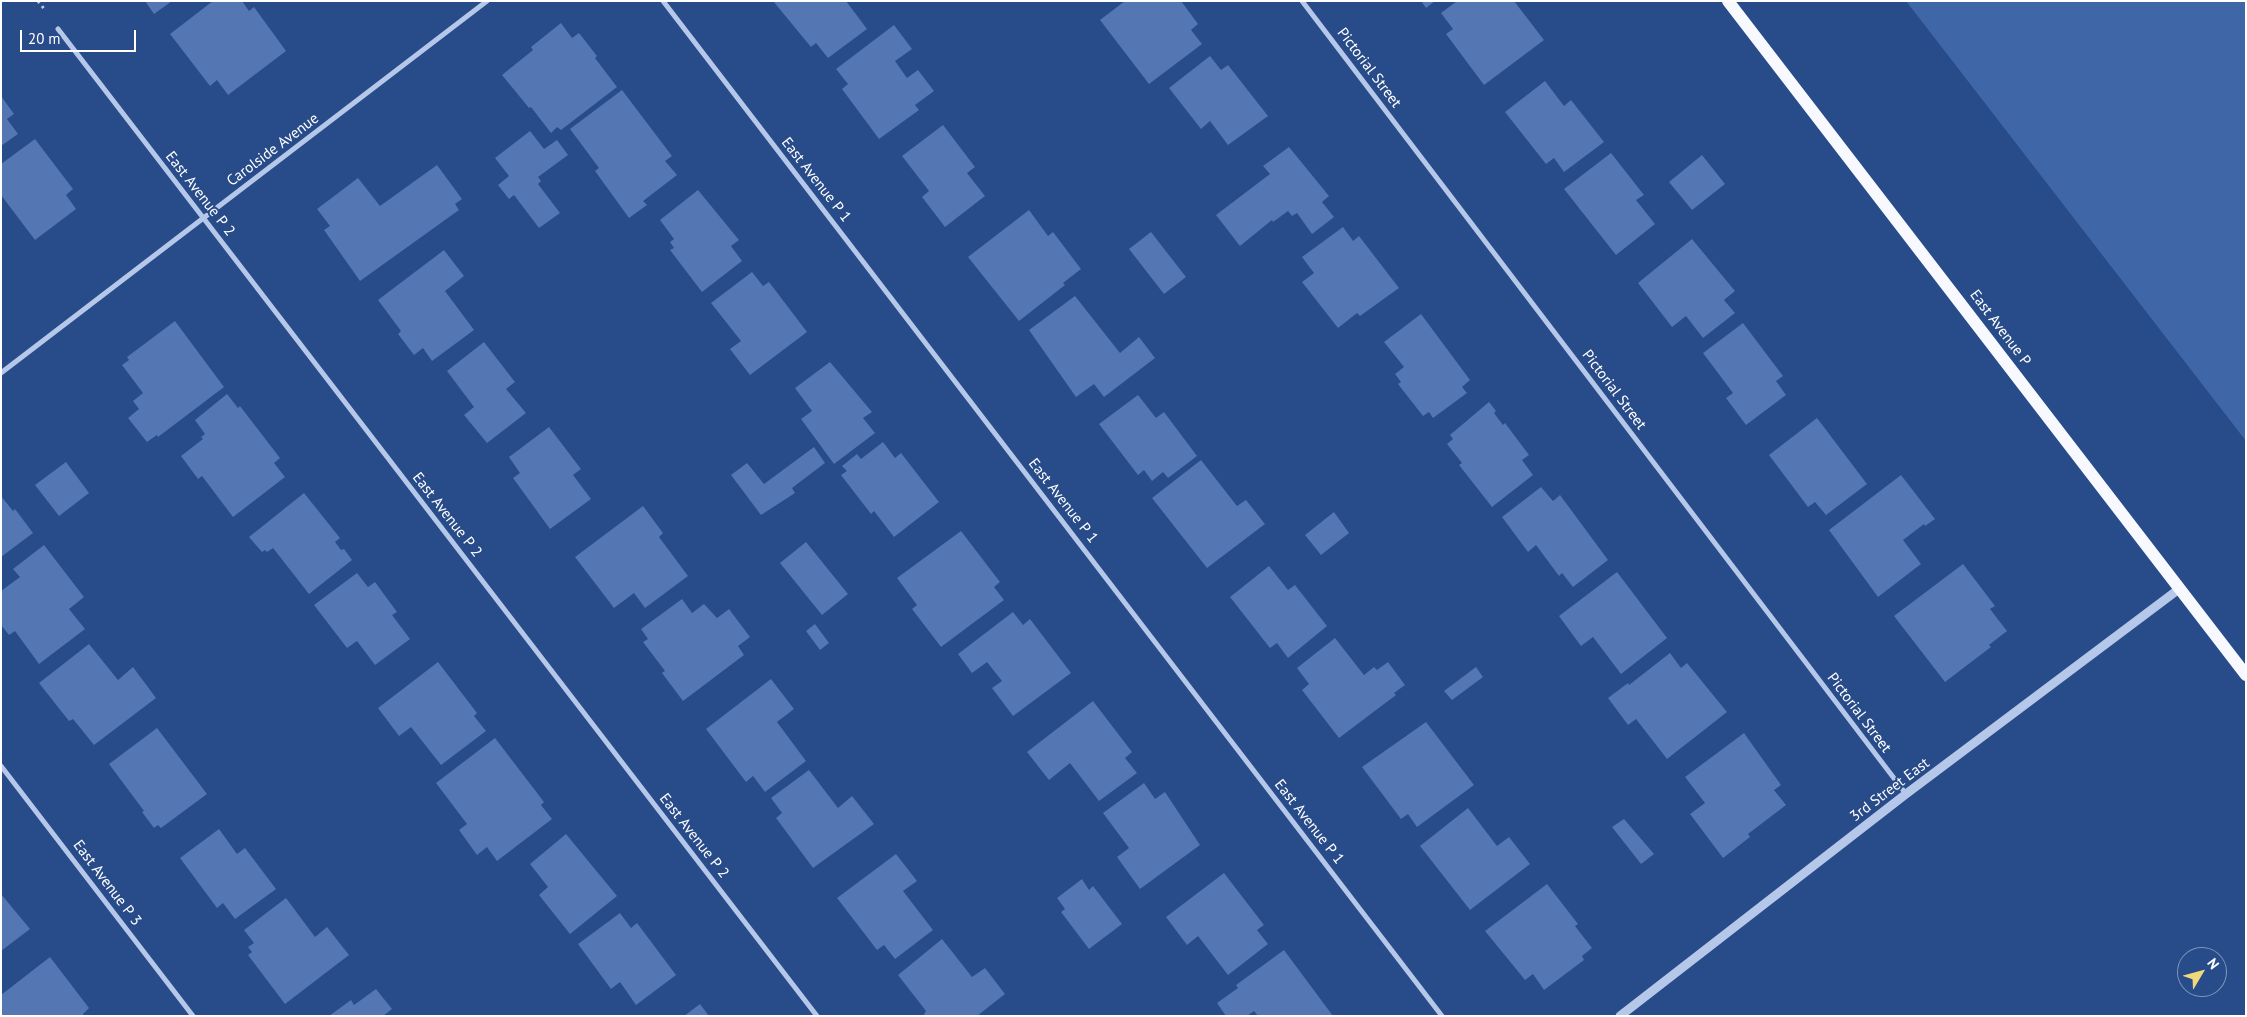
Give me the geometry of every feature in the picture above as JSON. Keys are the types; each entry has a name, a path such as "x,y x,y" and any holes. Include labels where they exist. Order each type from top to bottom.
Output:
{"main road":[{"name":"East Avenue P","path":"1728,1 2246,675"}],"street":[{"name":"Carolside Avenue","path":"1,373 487,1"},
{"name":"East Avenue P 1","path":"663,1 1442,1016"},
{"name":"Pictorial Street","path":"1302,1 1906,794"},
{"name":"East Avenue P 2","path":"58,29 817,1016"},
{"name":"3rd Street East","path":"1620,1016 1906,794 2179,589"},
{"name":"East Avenue P 3","path":"1,766 193,1016"}],"shaded area":[{"path":"1906,1 2246,1 2246,441"}],"building":[{"path":"145,1 172,1 154,14"},
{"path":"213,1 242,1 249,11 254,7 286,51 228,95 217,80 210,86 170,34"},
{"path":"773,1 846,1 867,29 828,58 816,43 811,47"},
{"path":"1125,1 1181,1 1198,24 1191,30 1202,44 1149,84 1100,20"},
{"path":"1421,1 1435,1 1426,8"},
{"path":"1457,1 1514,1 1544,40 1484,85 1446,34 1453,29 1441,13"},
{"path":"561,23 572,38 579,33 617,87 561,130 557,127 551,133 531,107 529,108 502,75 533,50 531,47"},
{"path":"894,25 912,49 895,61 907,78 918,70 934,91 915,105 919,110 879,139 842,89 848,84 836,69"},
{"path":"1210,56 1221,70 1228,65 1268,116 1228,145 1210,121 1201,129 1169,88"},
{"path":"1545,81 1564,106 1571,100 1604,142 1564,172 1554,158 1546,164 1505,112"},
{"path":"622,90 672,156 665,161 677,175 643,201 647,205 629,218 595,171 599,168 570,129"},
{"path":"1,96 14,114 7,119 18,134 1,146"},
{"path":"943,125 975,167 967,173 985,196 945,227 922,197 929,191 902,156"},
{"path":"530,131 544,149 557,140 568,155 538,177 541,181 538,184 560,213 539,228 514,195 509,199 498,185 509,176 495,158"},
{"path":"35,139 73,189 66,195 76,209 35,240 1,195 1,164"},
{"path":"1289,147 1329,196 1322,202 1334,217 1312,234 1297,213 1292,216 1288,211 1273,222 1272,220 1240,246 1216,215 1270,174 1263,166"},
{"path":"1611,153 1644,195 1636,200 1655,224 1616,255 1564,189"},
{"path":"1702,155 1725,184 1692,210 1669,182"},
{"path":"437,165 462,199 455,204 459,210 360,281 324,230 330,226 317,209 358,178 380,206"},
{"path":"698,190 739,240 731,246 742,261 702,292 670,250 674,248 670,242 674,239 660,220"},
{"path":"1029,210 1048,236 1053,232 1081,269 1063,283 1065,285 1019,321 968,257"},
{"path":"1343,227 1353,241 1359,236 1399,288 1360,316 1357,313 1338,328 1302,282 1314,273 1302,257"},
{"path":"1151,232 1186,277 1164,294 1129,249"},
{"path":"1692,239 1735,291 1724,300 1735,313 1703,338 1686,316 1672,327 1638,283"},
{"path":"444,250 464,276 445,291 474,330 432,361 423,348 414,355 398,334 401,331 378,300"},
{"path":"752,272 763,286 769,282 807,332 750,375 730,349 741,341 711,303"},
{"path":"1075,296 1120,353 1139,337 1155,358 1104,397 1094,384 1076,397 1029,330"},
{"path":"1421,314 1470,380 1462,387 1467,393 1433,418 1429,412 1423,416 1398,384 1401,382 1395,374 1404,367 1384,342"},
{"path":"175,321 224,387 158,437 157,435 147,442 128,418 139,409 133,401 143,393 122,365 129,360 127,357"},
{"path":"1743,323 1783,376 1776,381 1786,395 1746,425 1726,398 1733,393 1703,353"},
{"path":"484,342 515,382 506,389 526,413 487,443 464,415 474,407 447,371"},
{"path":"830,362 872,412 863,418 875,433 834,464 801,419 812,411 795,388"},
{"path":"227,394 238,408 240,406 280,458 274,463 285,477 233,517 202,476 198,479 181,456 203,439 201,437 205,434 195,420"},
{"path":"1138,395 1156,418 1164,412 1197,456 1168,478 1163,472 1152,481 1144,470 1138,475 1099,424"},
{"path":"1489,402 1503,425 1505,423 1529,455 1522,460 1533,475 1492,507 1459,465 1462,463 1447,444 1453,439 1450,435"},
{"path":"1817,418 1867,484 1826,515 1815,502 1808,507 1769,455"},
{"path":"549,427 581,469 573,475 591,499 550,529 513,478 520,473 509,457"},
{"path":"883,442 895,458 901,453 939,502 894,537 874,511 871,514 841,475 847,471 842,466 857,454 861,459"},
{"path":"814,447 825,463 792,488 795,493 761,515 731,475 747,463 764,484"},
{"path":"1201,460 1237,506 1246,500 1265,524 1207,568 1152,498"},
{"path":"66,462 89,493 59,516 35,485"},
{"path":"1901,475 1935,519 1925,526 1924,524 1903,540 1921,564 1878,597 1829,530"},
{"path":"1541,487 1553,501 1560,495 1608,560 1573,587 1562,573 1559,576 1536,545 1528,552 1502,517"},
{"path":"304,493 340,538 335,542 341,550 344,549 352,560 309,594 273,548 267,552 265,550 262,552 249,537"},
{"path":"1,496 13,511 15,509 33,533 1,557"},
{"path":"643,506 663,533 659,537 688,576 645,608 634,593 614,608 575,557"},
{"path":"1334,512 1349,533 1321,555 1305,535"},
{"path":"961,531 1000,582 994,587 1004,600 941,647 912,609 917,605 897,578"},
{"path":"806,542 848,594 822,615 780,563"},
{"path":"44,545 84,597 69,609 85,629 39,664 15,631 9,635 1,625 1,591 20,577 13,569"},
{"path":"1963,564 1995,606 1990,609 2007,631 1989,645 1991,647 1945,682 1894,616"},
{"path":"1269,566 1288,590 1295,585 1327,626 1288,658 1277,643 1270,648 1230,597"},
{"path":"1617,572 1667,638 1621,674 1593,637 1581,646 1559,616"},
{"path":"357,573 368,587 375,582 397,612 392,615 410,639 375,665 357,641 347,648 314,605"},
{"path":"682,599 692,613 704,604 717,618 729,609 750,637 738,646 744,655 683,701 662,673 665,671 643,642 648,639 641,629"},
{"path":"1013,612 1023,625 1030,619 1071,673 1013,716 992,688 1002,681 987,662 972,673 958,654"},
{"path":"815,624 829,643 820,650 806,631"},
{"path":"1335,638 1364,675 1374,667 1377,670 1388,662 1405,685 1394,693 1396,695 1339,738 1302,690 1309,684 1297,668"},
{"path":"89,644 118,680 133,667 156,698 94,745 73,719 69,721 39,683"},
{"path":"1670,653 1681,668 1687,663 1727,712 1667,759 1636,719 1628,725 1608,698 1628,683 1629,685"},
{"path":"438,662 477,713 474,716 486,731 441,765 411,727 399,736 378,708"},
{"path":"1476,667 1483,677 1452,700 1444,691"},
{"path":"771,679 794,709 777,722 806,761 765,792 753,776 746,782 706,729"},
{"path":"1093,701 1132,752 1125,758 1137,773 1099,801 1070,763 1049,780 1027,752"},
{"path":"1426,722 1474,785 1417,827 1408,814 1401,819 1362,767"},
{"path":"157,728 207,794 161,828 158,825 154,828 142,812 144,811 109,764"},
{"path":"1744,733 1781,785 1774,790 1786,805 1748,834 1750,837 1723,858 1690,814 1705,803 1685,777"},
{"path":"495,738 544,802 541,805 552,819 497,861 487,847 477,855 459,830 467,824 436,783"},
{"path":"809,770 838,808 852,796 874,824 813,868 776,818 782,813 771,798"},
{"path":"1144,783 1155,799 1165,792 1200,845 1140,889 1117,857 1129,848 1103,813"},
{"path":"1468,808 1497,846 1509,837 1530,864 1470,910 1420,846"},
{"path":"1624,819 1654,854 1641,864 1612,827"},
{"path":"219,829 237,854 245,848 276,889 235,919 223,903 217,908 180,858"},
{"path":"566,834 617,896 570,934 539,895 548,887 530,864"},
{"path":"896,854 917,881 903,891 933,930 895,959 884,945 877,950 837,898"},
{"path":"1224,873 1264,925 1257,930 1268,944 1228,975 1198,936 1187,945 1166,917"},
{"path":"1082,879 1089,890 1093,886 1122,924 1089,949 1061,912 1065,909 1057,898"},
{"path":"1547,884 1578,924 1575,926 1592,948 1582,956 1584,960 1544,990 1533,974 1525,980 1485,931"},
{"path":"1,894 30,929 1,951"},
{"path":"286,898 315,937 327,927 349,955 285,1004 248,955 252,952 248,947 254,943 244,930"},
{"path":"620,913 631,928 637,923 676,975 636,1005 620,982 611,989 578,944"},
{"path":"942,939 972,977 985,968 1005,994 977,1016 925,1016 926,1011 898,975"},
{"path":"1284,950 1333,1016 1258,1016 1254,1011 1247,1016 1226,1016 1217,1003 1238,988 1236,985"},
{"path":"50,957 89,1008 83,1014 84,1016 1,1016 1,995"},
{"path":"376,989 392,1009 383,1016 329,1016 351,1000 354,1005"},
{"path":"700,1004 709,1016 684,1016"}]}
